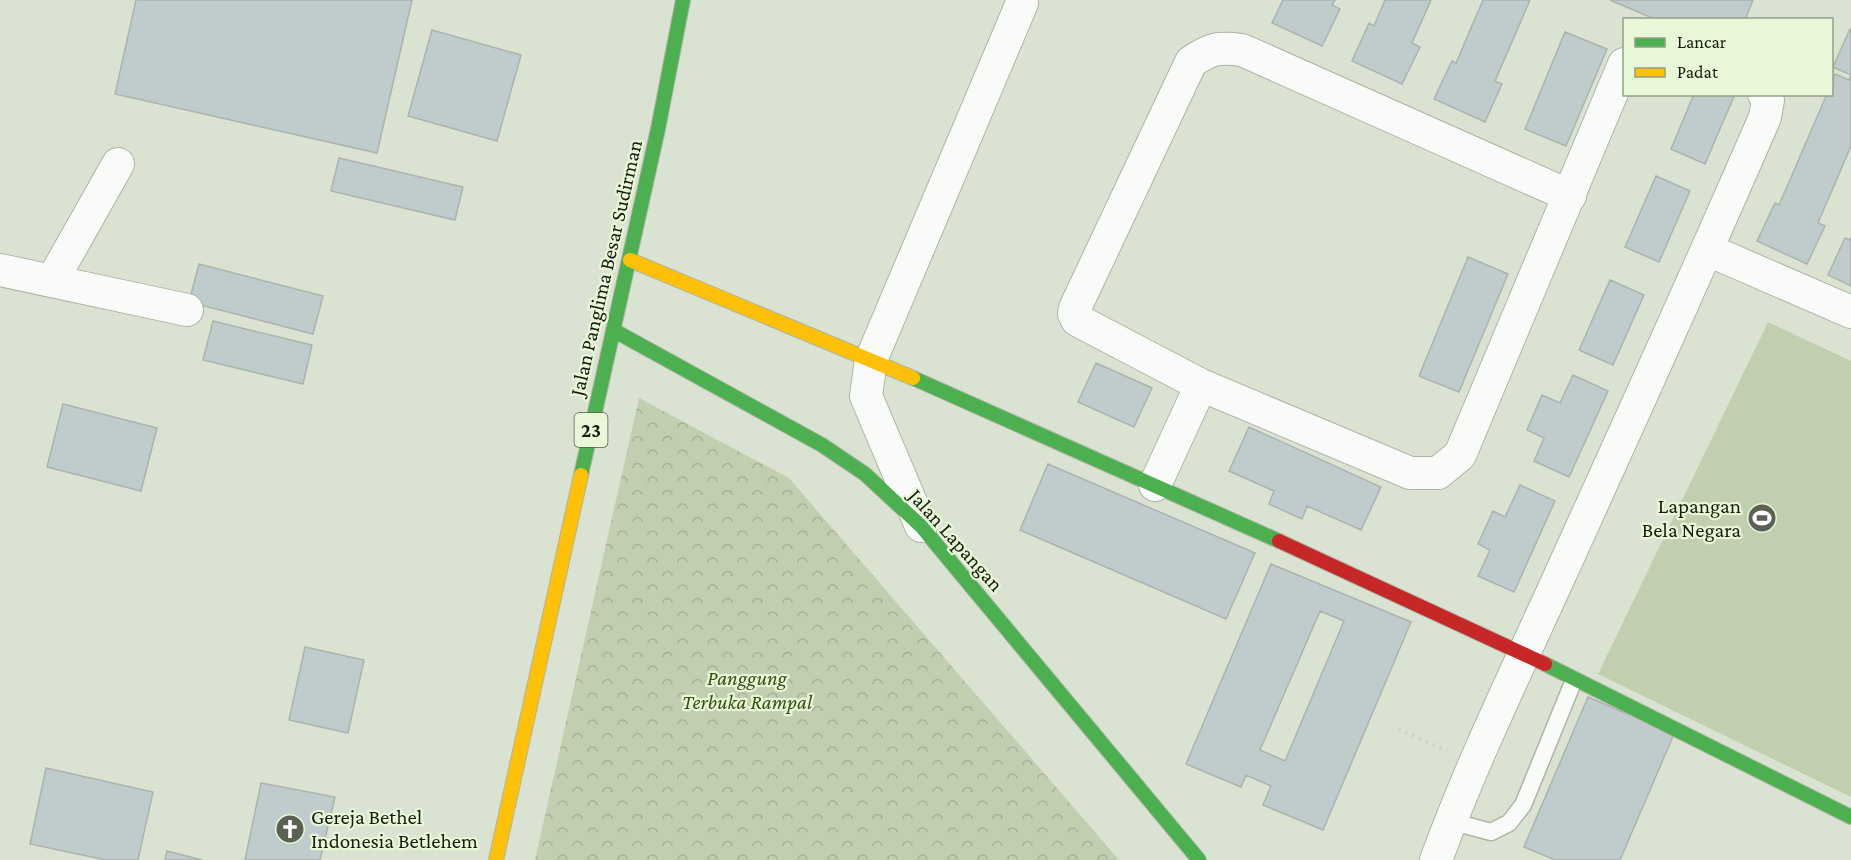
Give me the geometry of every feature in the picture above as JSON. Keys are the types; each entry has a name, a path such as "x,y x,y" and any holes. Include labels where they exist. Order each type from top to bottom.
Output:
{"main road":[{"name":"Jalan Panglima Besar Sudirman","path":"496,860 630,260 683,0"},
{"path":"630,260 871,360 1155,485 1524,653 1851,817"},
{"name":"Jalan Lapangan","path":"613,330 822,445 865,474 921,525 1199,860"}],"street":[{"path":"921,525 866,396 871,360 1022,3"},
{"path":"1570,196 1242,50 1221,47 1205,52 1191,62 1074,314 1077,320 1201,385 1410,473 1438,472 1460,455 1570,196 1623,66"},
{"path":"1436,860 1450,821 1524,653 1708,250 1765,117 1768,100 1765,96"},
{"path":"52,281 118,164"},
{"path":"1708,250 1851,312"},
{"path":"0,270 187,310"},
{"path":"1155,485 1201,385"}],"lane":[{"path":"1450,821 1491,832 1509,823 1523,805 1574,680"}],"path":[{"path":"1398,729 1476,764"}],"green space":[{"name":"Lapangan Bela Negara","path":"1768,322 1851,361 1851,797 1598,674"},
{"name":"Panggung Terbuka Rampal","path":"639,398 789,478 1119,860 535,860"}],"building":[{"path":"136,0 412,0 377,153 115,94"},
{"path":"1283,0 1335,0 1332,5 1340,9 1322,46 1272,23"},
{"path":"1385,0 1431,0 1412,43 1420,47 1402,84 1352,61 1369,23 1374,26"},
{"path":"1483,0 1530,0 1495,81 1502,84 1485,122 1434,99 1452,61 1456,63"},
{"path":"1610,0 1753,0 1746,18 1652,18"},
{"path":"432,30 521,55 497,141 408,116"},
{"path":"1851,30 1851,75 1833,67"},
{"path":"1565,32 1607,49 1566,146 1525,129"},
{"path":"1835,74 1849,80 1851,75 1851,146 1818,223 1825,226 1807,264 1757,241 1775,203 1779,205 1826,96 1833,96"},
{"path":"1693,96 1734,96 1705,164 1671,149"},
{"path":"339,158 463,187 455,220 331,191"},
{"path":"1656,176 1690,191 1659,262 1625,247"},
{"path":"1851,237 1851,286 1828,275 1845,238 1850,240"},
{"path":"1468,257 1508,274 1459,392 1419,376"},
{"path":"199,264 323,296 313,334 189,302"},
{"path":"1610,280 1644,295 1613,365 1579,350"},
{"path":"213,321 312,345 303,384 203,360"},
{"path":"1096,363 1152,388 1134,427 1078,402"},
{"path":"1573,375 1608,391 1569,477 1534,461 1544,438 1527,430 1542,395 1560,403"},
{"path":"63,404 157,428 141,491 47,467"},
{"path":"1249,427 1381,487 1361,530 1307,506 1302,519 1269,504 1274,491 1229,471"},
{"path":"1048,464 1255,553 1226,619 1020,530"},
{"path":"1520,485 1555,501 1514,592 1478,576 1490,550 1478,544 1493,511 1505,517"},
{"path":"1271,564 1411,622 1323,830 1263,805 1271,786 1246,775 1241,787 1186,764","holes":["1320,611 1344,621 1285,761 1260,750"]},
{"path":"305,647 364,660 348,733 289,720"},
{"path":"1588,697 1674,734 1620,860 1555,860 1524,847"},
{"path":"46,768 153,792 138,860 106,860 30,844"},
{"name":"Gereja Bethel Indonesia Betlehem","path":"261,783 335,797 320,860 245,860"},
{"path":"167,851 202,860 165,860"}],"traffic: fast":[{"path":"581,475 658,129 683,0"},
{"path":"613,330 822,445 865,474 921,526 1199,860"},
{"path":"913,378 1279,541"},
{"path":"1545,664 1851,817"}],"traffic: slow":[{"path":"630,260 913,378"},
{"path":"496,860 581,475"}],"traffic: jam":[{"path":"1279,541 1545,664"}],"place":[{"name":"Lapangan Bela Negara","path":"1762,518"},
{"name":"Gereja Bethel Indonesia Betlehem","path":"290,829"}]}
